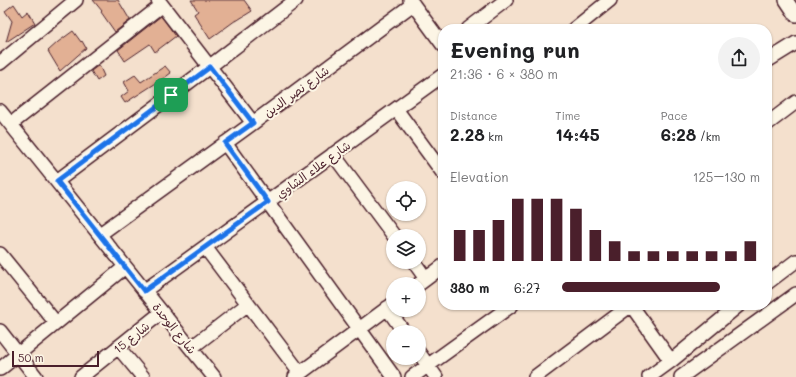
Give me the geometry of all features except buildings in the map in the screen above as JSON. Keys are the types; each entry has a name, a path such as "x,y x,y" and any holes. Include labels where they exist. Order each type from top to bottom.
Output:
{"street":[{"path":"0,63 76,0"},
{"path":"57,181 210,67 296,0"},
{"path":"475,24 506,0"},
{"path":"580,24 610,0"},
{"path":"786,0 796,15"},
{"path":"11,124 160,2 253,123"},
{"path":"412,2 438,38"},
{"name":"شارع نصر الدين","path":"100,234 253,123 412,2"},
{"path":"772,58 796,43"},
{"name":"شارع علاء الشاوي","path":"144,291 438,79"},
{"path":"772,120 796,102"},
{"path":"396,109 438,166"},
{"name":"شارع الوحدة","path":"0,111 214,377"},
{"path":"225,143 394,377"},
{"path":"333,154 389,229"},
{"path":"205,247 248,304 297,375 386,309"},
{"path":"0,254 56,323"},
{"path":"772,279 796,261"},
{"path":"0,369 125,267"},
{"path":"426,280 438,270"},
{"path":"681,377 796,294"},
{"path":"191,348 248,304"},
{"path":"412,377 505,310"},
{"path":"534,377 624,310"},
{"path":"635,310 671,361"},
{"path":"649,377 671,361 733,310"},
{"name":"شارع 15","path":"80,377 162,312"},
{"path":"0,331 36,377"},
{"path":"118,347 143,377"},
{"path":"426,362 436,377"}],"route":[{"path":"210,67 253,123 225,143 268,202 144,291 57,181 171,95 210,67"}]}
